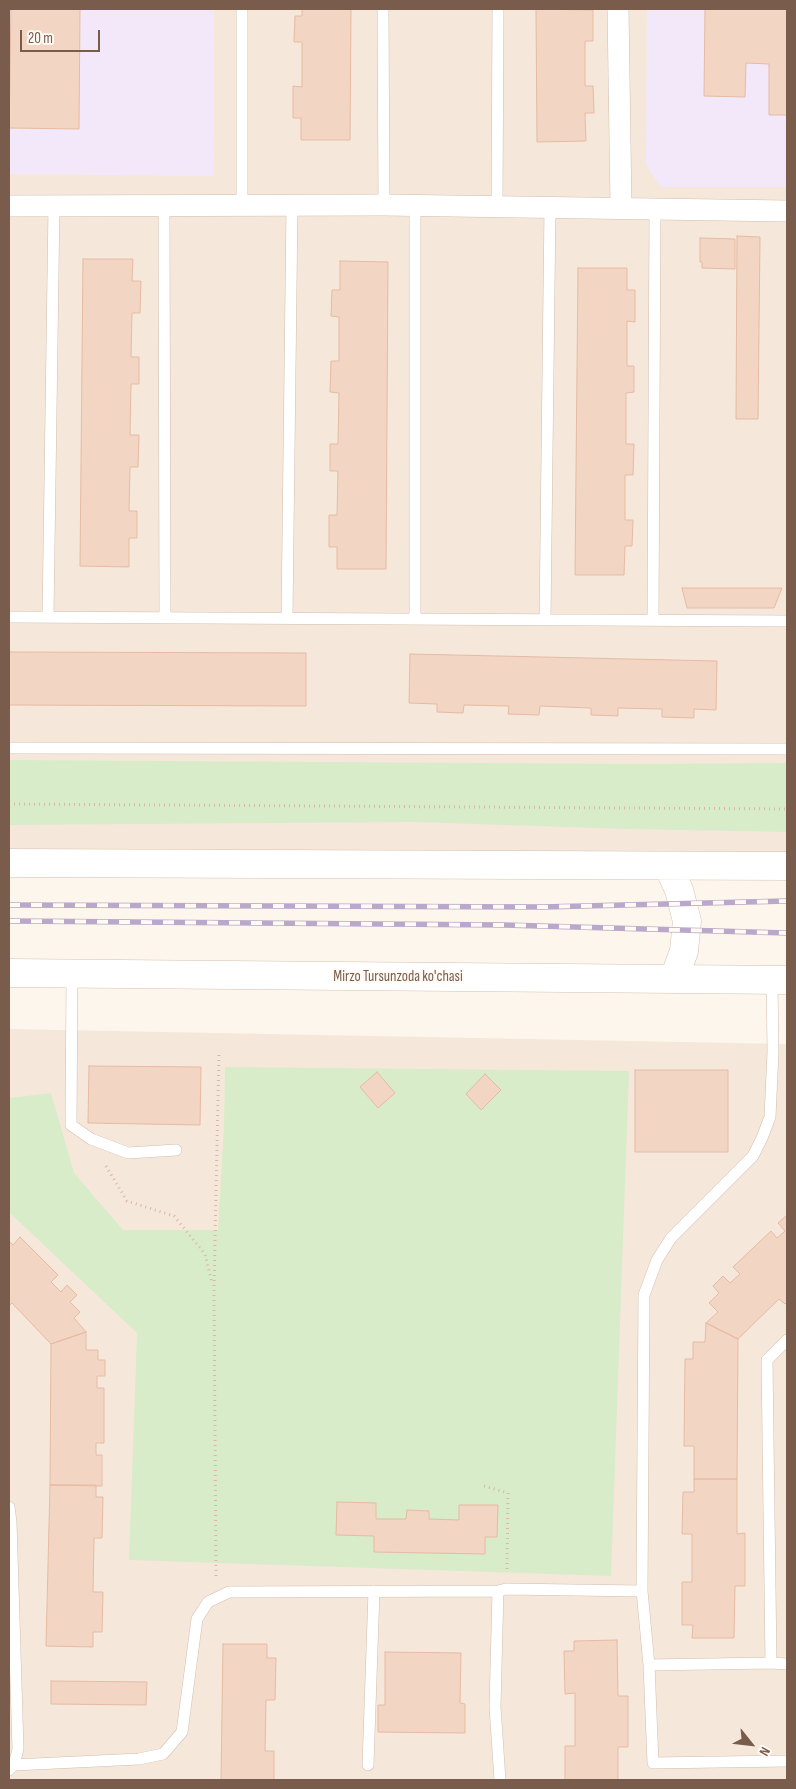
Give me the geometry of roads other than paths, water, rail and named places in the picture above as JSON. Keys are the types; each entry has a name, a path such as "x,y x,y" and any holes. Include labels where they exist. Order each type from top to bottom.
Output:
{"main road":[{"path":"9,863 787,866"},
{"path":"668,866 680,890 687,921 684,951 674,979"},
{"name":"Mirzo Tursunzoda ko'chasi","path":"9,973 780,980"}],"street":[{"path":"618,9 621,208"},
{"path":"9,206 416,205 787,211"}],"lane":[{"path":"242,9 242,205"},
{"path":"382,9 384,205"},
{"path":"497,206 498,9"},
{"path":"415,619 416,205"},
{"path":"48,617 54,206"},
{"path":"164,206 165,617"},
{"path":"287,617 292,206"},
{"path":"545,620 550,206"},
{"path":"653,620 655,208"},
{"path":"9,617 787,621"},
{"path":"9,748 787,749"},
{"path":"72,974 71,1125 91,1139 128,1153 176,1150"},
{"path":"780,980 773,1052 770,1117 762,1138 753,1156 670,1238 658,1260 644,1295 642,1591 649,1665 653,1763 787,1761"},
{"path":"771,1663 767,1360 787,1340"},
{"path":"9,1507 11,1522 11,1620 18,1749 11,1768 139,1759 163,1754 182,1732 197,1619 208,1602 229,1592 642,1591"},
{"path":"500,1780 495,1707 502,1590"},
{"path":"368,1765 374,1591"},
{"path":"649,1665 787,1664"}],"railway":[{"path":"9,905 543,907 787,901"},
{"path":"9,921 504,925 787,933"}]}
